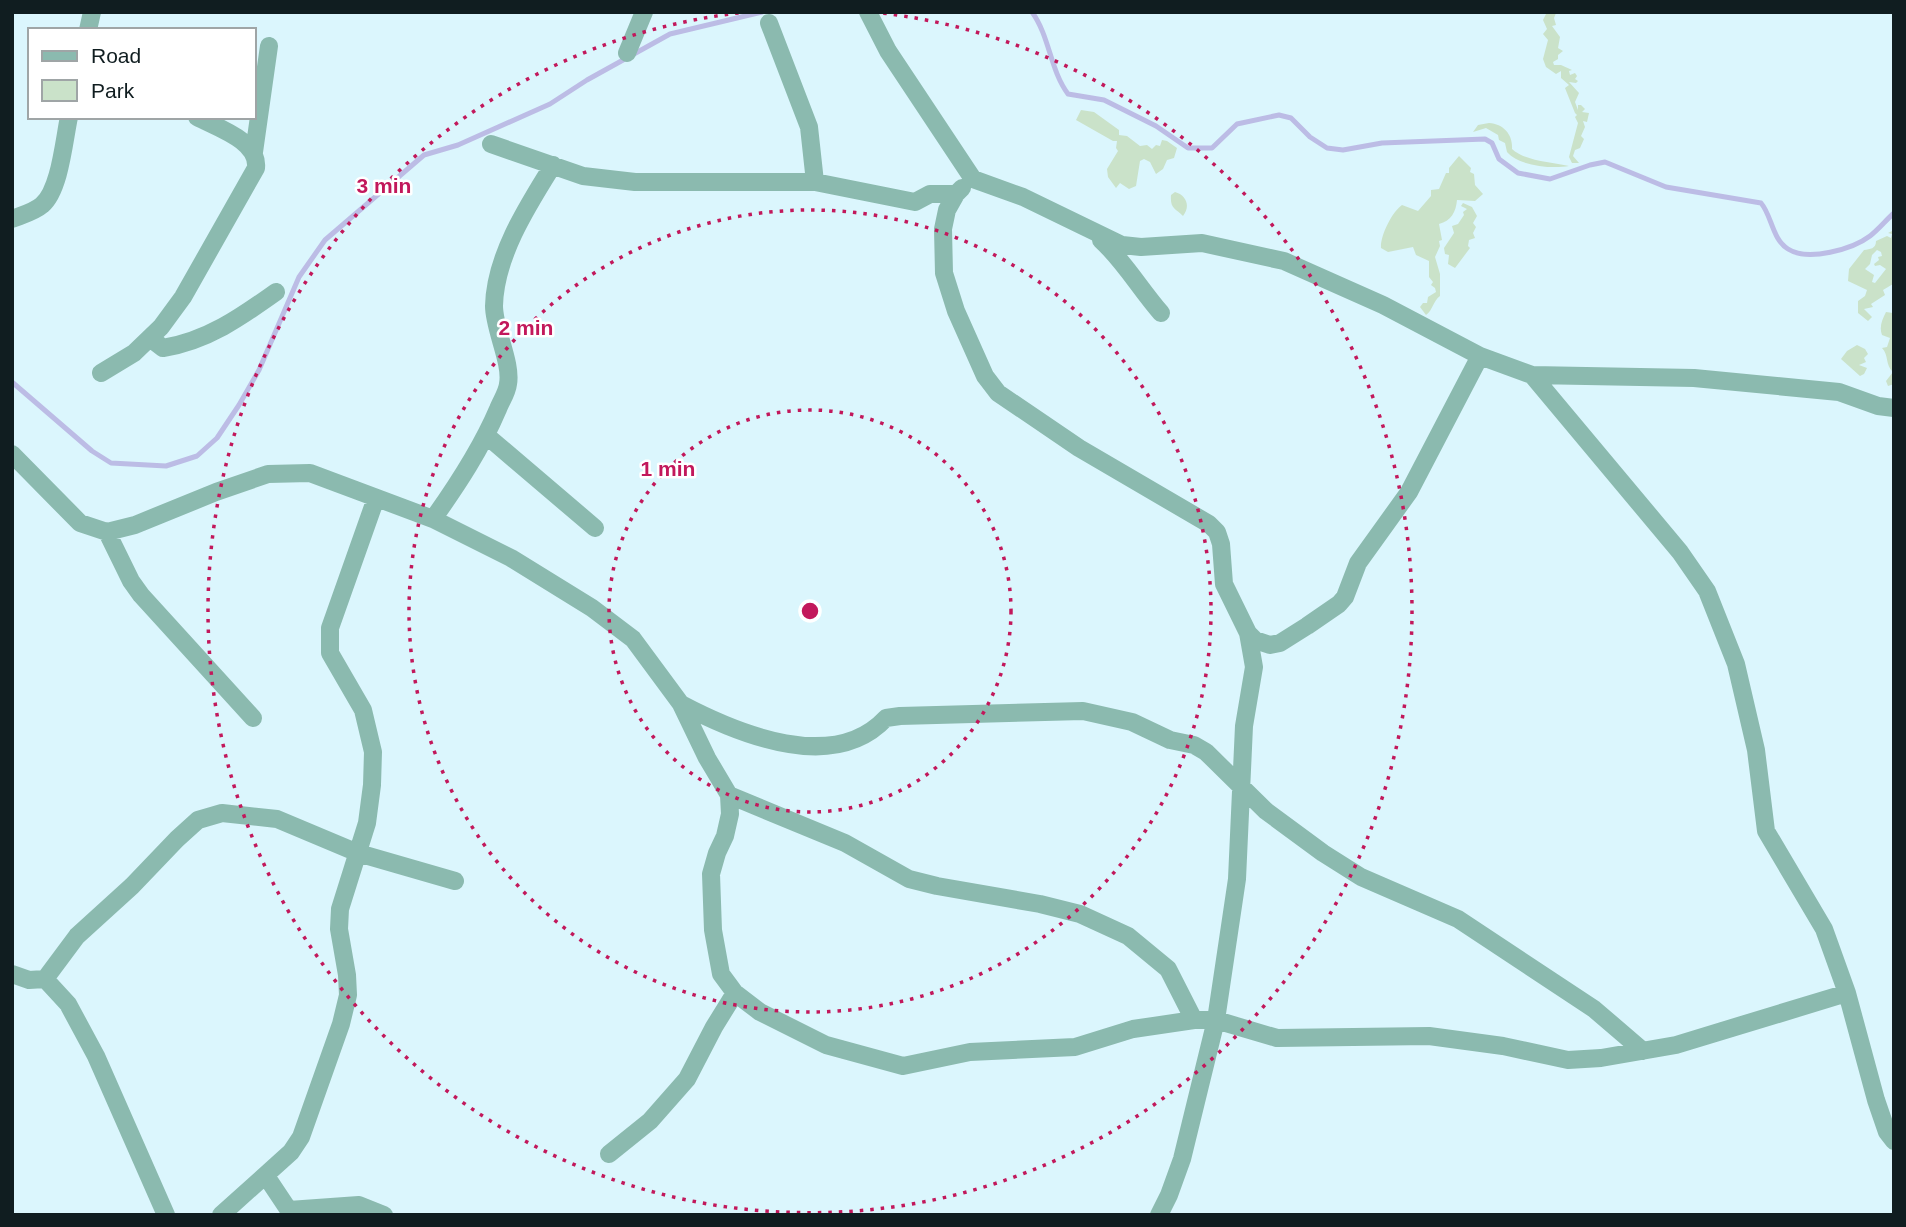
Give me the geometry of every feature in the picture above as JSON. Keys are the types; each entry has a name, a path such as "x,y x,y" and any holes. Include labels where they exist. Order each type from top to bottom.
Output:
{"street":[{"path":"627,53 645,12"},
{"path":"868,12 888,51 973,179 1023,197 1122,246 1202,243 1284,261 1384,305 1480,355 1532,374 1708,380 1839,392 1878,406 1894,408"},
{"path":"769,23 809,127 816,182"},
{"path":"254,152 269,47"},
{"path":"12,219 33,211 44,204 50,195 69,119"},
{"path":"101,373 134,353 161,327 183,297 256,168 257,159 254,152 243,142 201,119"},
{"path":"491,144 583,176 635,182 816,182 915,202 930,209 943,229"},
{"path":"433,519 487,436 508,386 494,306 500,272 509,243 523,213 553,164"},
{"path":"973,179 956,194 947,210 943,229 944,273 956,311 985,376 998,393 1036,421 1197,515 1217,531 1221,544 1223,582 1248,633 1254,667 1244,726 1237,879 1216,1020 1182,1159 1159,1215"},
{"path":"915,202 930,194 956,194"},
{"path":"1093,233 1115,254 1138,287 1161,313"},
{"path":"150,338 163,348 178,346 231,324 276,292"},
{"path":"1252,673 1280,643 1328,612 1345,597 1358,562 1409,492 1480,355"},
{"path":"1532,374 1680,552 1707,591 1736,664 1756,750 1766,831 1824,929 1847,993 1876,1100 1887,1132 1894,1141"},
{"path":"487,436 596,528"},
{"path":"12,453 80,523 107,532 135,525 268,474 310,473 433,519 512,558 592,608 633,639 681,704 707,758 729,795 730,814 725,836 711,874 713,930 721,974 735,993 760,1012 826,1045 903,1066 970,1052 1075,1047 1133,1029 1194,1020 1216,1020 1277,1038 1429,1036 1503,1046 1567,1060 1676,1045 1847,993"},
{"path":"222,1215 291,1152 301,1137 341,1024 348,995 339,929 340,909 367,823 373,752 363,710 330,653 330,628 376,498"},
{"path":"107,532 131,581 141,595 253,718"},
{"path":"1248,633 1264,644 1280,643"},
{"path":"681,704 719,724 768,740 830,747 844,745 859,738 879,726 886,718 1083,711 1132,722 1170,740 1194,745 1206,752 1266,811 1323,853 1362,877 1458,919 1594,1009 1643,1051"},
{"path":"729,795 845,843 909,879 1080,914 1128,936 1168,969 1194,1020"},
{"path":"12,974 29,980 45,979 77,936 132,886 177,839 198,820 222,813 277,819 358,853 455,881"},
{"path":"45,979 68,1004 96,1056 166,1215"},
{"path":"609,1154 650,1121 687,1079 735,993"},
{"path":"266,1176 291,1212 359,1205 384,1215"}],"green space":[{"path":"1547,12 1561,12 1556,13 1556,25 1552,26 1560,37 1558,48 1563,51 1553,62 1554,65 1572,70 1569,71 1570,75 1575,73 1575,79 1578,81 1569,82 1579,93 1575,102 1578,110 1578,105 1581,105 1585,109 1582,112 1589,113 1587,122 1583,121 1585,127 1581,136 1584,139 1573,156 1579,163 1572,163 1569,157 1578,123 1565,88 1569,85 1561,78 1561,71 1556,74 1546,67 1543,59 1548,40 1543,34 1547,29 1543,20"},
{"path":"1081,110 1094,112 1119,130 1119,135 1127,136 1140,146 1147,145 1152,149 1156,145 1160,146 1162,140 1167,141 1177,148 1174,158 1167,160 1163,169 1156,174 1150,162 1144,159 1140,161 1136,186 1129,189 1120,183 1116,188 1108,177 1107,169 1118,151 1117,141 1076,120"},
{"path":"1489,123 1506,131 1511,139 1512,149 1517,153 1531,159 1569,166 1545,167 1519,161 1507,152 1505,143 1499,140 1498,135 1486,128 1473,132 1478,125"},
{"path":"1459,156 1471,168 1475,185 1483,194 1475,201 1457,200 1452,215 1439,224 1442,240 1439,241 1440,246 1435,257 1440,274 1440,296 1426,315 1420,307 1436,292 1429,277 1429,261 1416,255 1413,247 1388,252 1381,248 1382,237 1398,208 1402,205 1418,211 1431,196 1431,190 1439,189 1446,173 1449,173 1449,168"},
{"path":"1175,192 1186,201 1187,208 1183,216 1171,203 1171,195"},
{"path":"1463,203 1472,207 1477,216 1473,223 1476,227 1473,233 1475,238 1469,240 1470,248 1455,268 1448,264 1449,255 1445,254 1444,248 1454,233 1452,226 1458,224 1467,209 1461,206"},
{"path":"1894,230 1893,284 1883,290 1885,295 1871,304 1873,307 1864,309 1872,317 1868,321 1858,313 1858,301 1865,296 1867,290 1848,281 1849,269 1864,250 1874,247 1876,241 1887,236 1891,238 1892,234 1888,233","holes":["1877,250 1882,256 1878,257 1879,260 1874,264 1886,269 1875,283 1872,282 1874,275 1865,269 1870,264 1872,255"]},
{"path":"1894,309 1894,384 1888,386 1886,381 1893,372 1882,348 1887,347 1890,338 1882,335 1881,326 1886,312 1893,313"},
{"path":"1857,345 1868,354 1864,358 1866,362 1859,365 1867,368 1860,376 1841,359"}],"waterway":[{"path":"12,382 92,451 111,463 166,466 197,456 217,438 239,405 259,370 299,277 325,240 424,155 458,145 550,104 670,34 762,12"},
{"path":"1032,12 1043,32 1057,75 1068,94 1104,100 1156,126 1188,148 1212,148 1237,124 1279,115 1291,118 1310,137 1327,148 1343,150 1382,143 1485,139 1492,143 1499,159 1518,173 1550,179 1605,162 1666,187 1761,203 1783,245 1797,253 1807,254 1830,252 1862,241 1894,213"}]}
